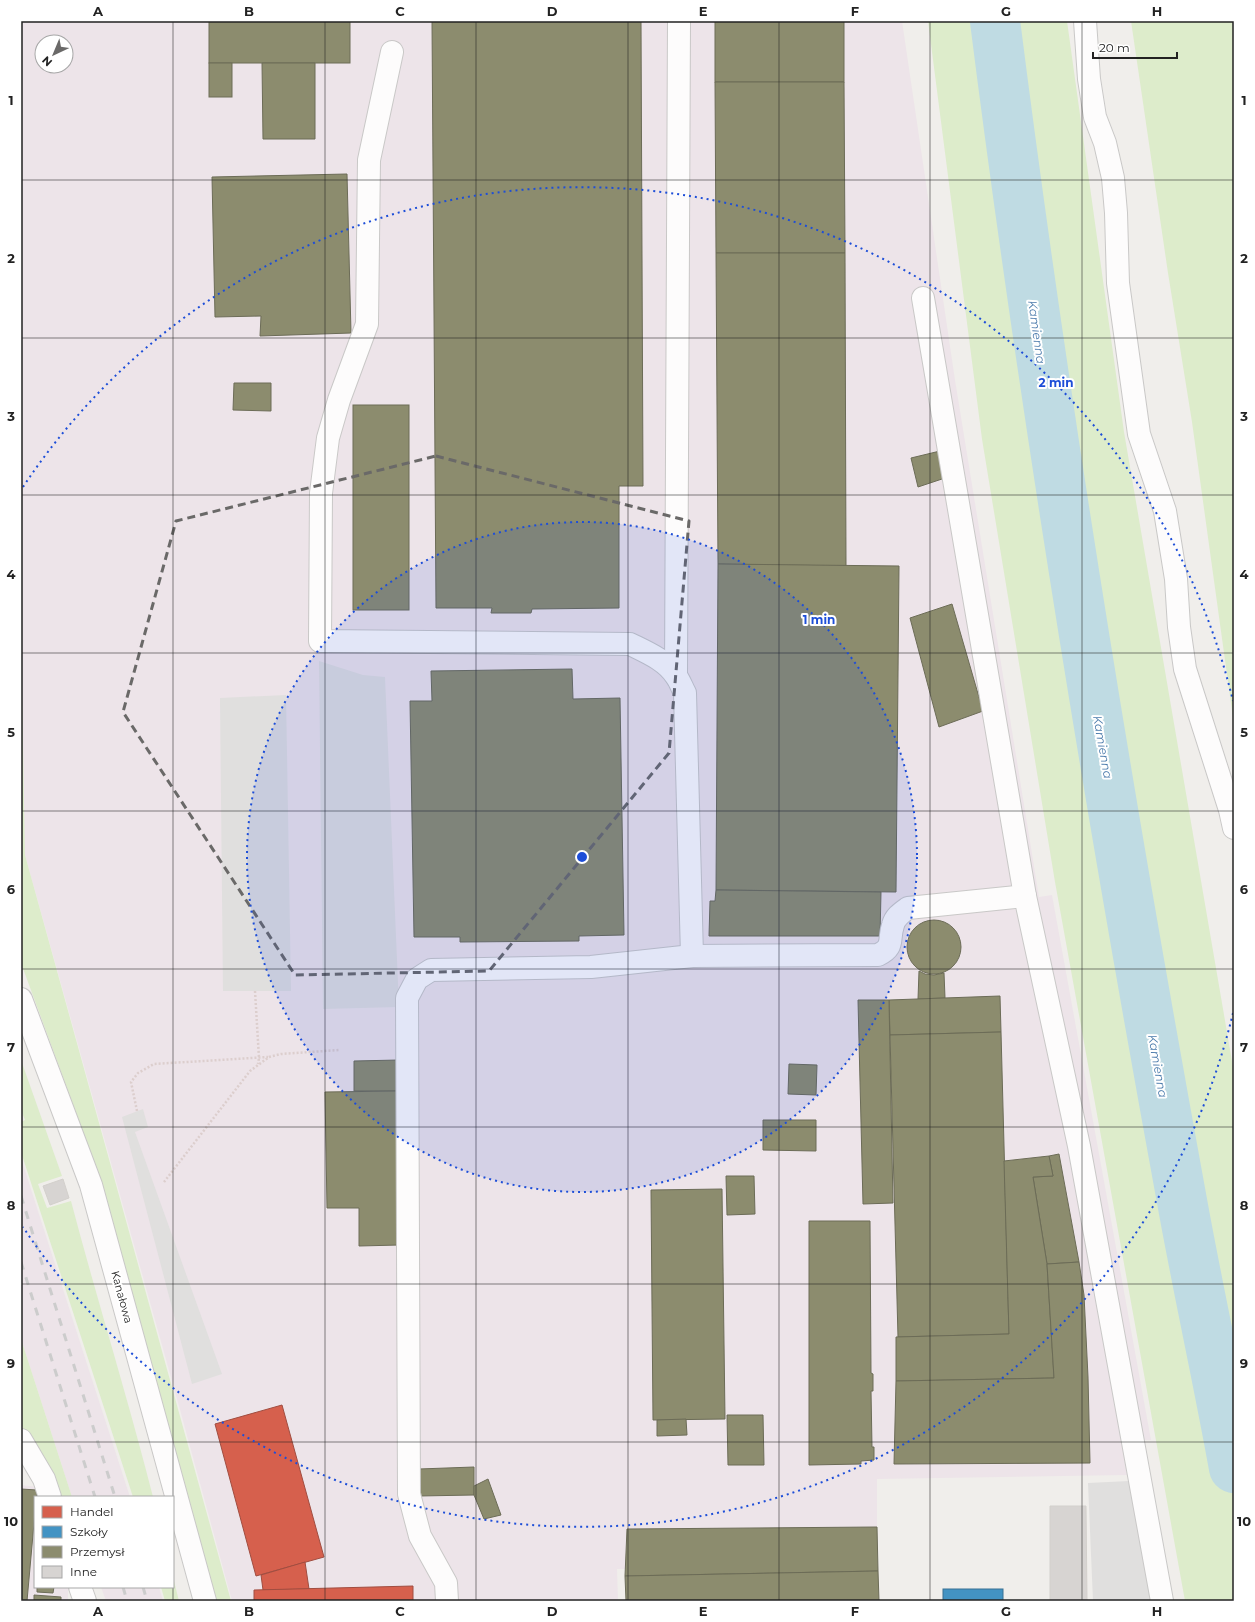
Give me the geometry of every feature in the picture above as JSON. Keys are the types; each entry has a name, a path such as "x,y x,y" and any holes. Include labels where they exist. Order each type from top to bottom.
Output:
{"street":[{"path":"676,676 679,21"},
{"path":"1085,21 1089,79 1095,117 1105,143 1113,178 1116,213 1118,283 1139,434 1164,511 1176,579 1179,627 1184,669 1230,810 1234,828"},
{"path":"392,52 370,160 367,324 339,400 330,430 321,493 320,641 630,644 661,661 676,676 685,693 692,956"},
{"path":"923,298 1025,896 1079,1146 1162,1601"},
{"path":"447,1601 446,1583 420,1536 409,1494 406,998 417,979 431,970 592,967 692,956 878,955 886,952 890,945 893,925 898,915 908,908 1025,896"},
{"name":"Kanałowa","path":"21,1000 92,1185 205,1601"},
{"path":"21,1440 44,1479 50,1496"},
{"path":"80,1588 85,1601"}],"path":[{"path":"255,991 259,1058 258,1065"},
{"path":"138,1111 131,1082 138,1073 154,1064 259,1058 281,1054 339,1050"},
{"path":"164,1182 250,1071 269,1057"}],"highlighted area":[{"path":"436,456 689,521 669,753 489,971 295,975 123,712 176,521"}],"shaded area":[{"path":"21,21 902,21 955,380 1039,897 1052,895 1151,1440 1134,1440 1122,1443 1127,1475 877,1479 877,1566 617,1569 618,1601 232,1601 25,855 21,639"},
{"path":"319,661 363,675 385,677 399,1007 323,1009"},
{"path":"286,695 291,991 223,991 220,698"},
{"path":"143,1109 148,1127 135,1132 222,1374 192,1384 122,1117"},
{"path":"21,1158 130,1496 72,1496 21,1339"},
{"path":"1129,1481 1152,1601 1093,1601 1088,1483"},
{"path":"21,1485 46,1488 45,1496 34,1496 34,1588 68,1588 68,1601 21,1601"},
{"path":"101,1588 159,1588 163,1601 106,1601"}],"green space":[{"path":"928,21 1067,21 1124,432 1234,1073 1234,1601 1185,1601 1055,882 982,439"},
{"path":"1131,21 1234,21 1234,725 1192,422 1168,273"},
{"path":"21,639 25,855 231,1601 216,1601 92,1156 21,963"},
{"path":"21,1060 62,1176 38,1184 47,1208 71,1201 153,1496 133,1496 21,1152 21,1122 25,1120 21,1110"},
{"path":"21,1339 72,1496 55,1496 48,1475 21,1424"},
{"path":"174,1581 179,1601 165,1601 161,1588 174,1588"}],"building: Handel":[{"path":"282,1405 324,1557 256,1576 215,1424"},
{"path":"305,1562 309,1589 263,1590 261,1575"},
{"path":"413,1586 413,1601 254,1601 254,1590"}],"building: Szkoły":[{"path":"943,1589 1003,1589 1003,1601 943,1601"}],"building: Przemysł":[{"path":"209,21 350,21 350,63 209,63"},
{"path":"432,21 641,21 643,486 619,486 619,608 532,609 531,613 491,613 492,608 436,608"},
{"path":"715,21 844,21 844,82 715,82"},
{"path":"209,63 232,63 232,97 209,97"},
{"path":"262,63 315,63 315,139 263,139"},
{"path":"715,82 844,82 845,253 716,253"},
{"path":"347,174 351,333 260,336 261,316 215,317 212,177"},
{"path":"716,253 845,253 846,566 718,564"},
{"path":"234,383 271,383 271,411 233,410"},
{"path":"353,405 409,405 409,610 353,610"},
{"path":"940,451 945,478 918,487 911,458"},
{"path":"718,564 899,566 896,892 716,890"},
{"path":"952,604 983,711 939,727 910,618"},
{"path":"572,669 573,699 620,698 624,935 579,936 579,941 460,942 460,937 414,937 410,701 432,701 431,671"},
{"path":"716,890 881,892 880,936 709,936 710,901 715,901"},
{"path":"929,920 939,920 949,924 957,932 961,942 961,952 957,962 949,970 939,974 929,974 919,970 911,962 907,952 907,942 911,932 919,924"},
{"path":"919,971 925,974 934,975 944,973 945,998 918,999"},
{"path":"1000,996 1001,1032 890,1035 889,1000"},
{"path":"858,1000 889,1000 893,1203 863,1204"},
{"path":"1001,1032 1009,1334 898,1337 890,1035"},
{"path":"399,1060 397,1091 354,1091 354,1061"},
{"path":"789,1064 817,1065 816,1095 788,1094"},
{"path":"397,1091 399,1245 359,1246 359,1208 327,1208 325,1092"},
{"path":"763,1120 816,1120 816,1151 763,1150"},
{"path":"1059,1154 1079,1262 1047,1264 1033,1177 1053,1176 1049,1156"},
{"path":"1049,1156 1053,1176 1033,1177 1047,1264 1054,1378 896,1381 896,1337 1009,1334 1004,1161"},
{"path":"726,1176 754,1176 755,1214 727,1215"},
{"path":"722,1189 725,1419 653,1420 651,1190"},
{"path":"809,1221 870,1221 871,1373 873,1374 873,1391 871,1391 872,1447 874,1447 874,1460 861,1461 861,1464 809,1465"},
{"path":"1079,1262 1084,1295 1090,1463 894,1464 896,1381 1054,1378 1047,1264"},
{"path":"727,1415 763,1415 764,1465 728,1465"},
{"path":"686,1419 687,1435 657,1436 657,1420"},
{"path":"474,1467 474,1495 419,1496 419,1469"},
{"path":"488,1479 501,1515 484,1519 474,1495 474,1486"},
{"path":"21,1489 37,1490 36,1496 34,1496 34,1523 27,1601 21,1601"},
{"path":"877,1527 878,1571 625,1576 627,1529"},
{"path":"878,1571 879,1601 626,1601 625,1576"},
{"path":"37,1588 54,1588 53,1593 37,1592"},
{"path":"34,1595 61,1597 61,1601 34,1601"}],"building: Inne":[{"path":"63,1179 69,1198 50,1205 43,1186"},
{"path":"1050,1506 1086,1506 1087,1601 1050,1601"}],"waterway":[{"name":"Kamienna","path":"995,21 1035,317 1104,760 1155,1054 1234,1468"}],"railway":[{"path":"21,1196 115,1496"},
{"path":"21,1262 95,1496"},
{"path":"123,1588 127,1601"},
{"path":"143,1588 147,1601"}]}
